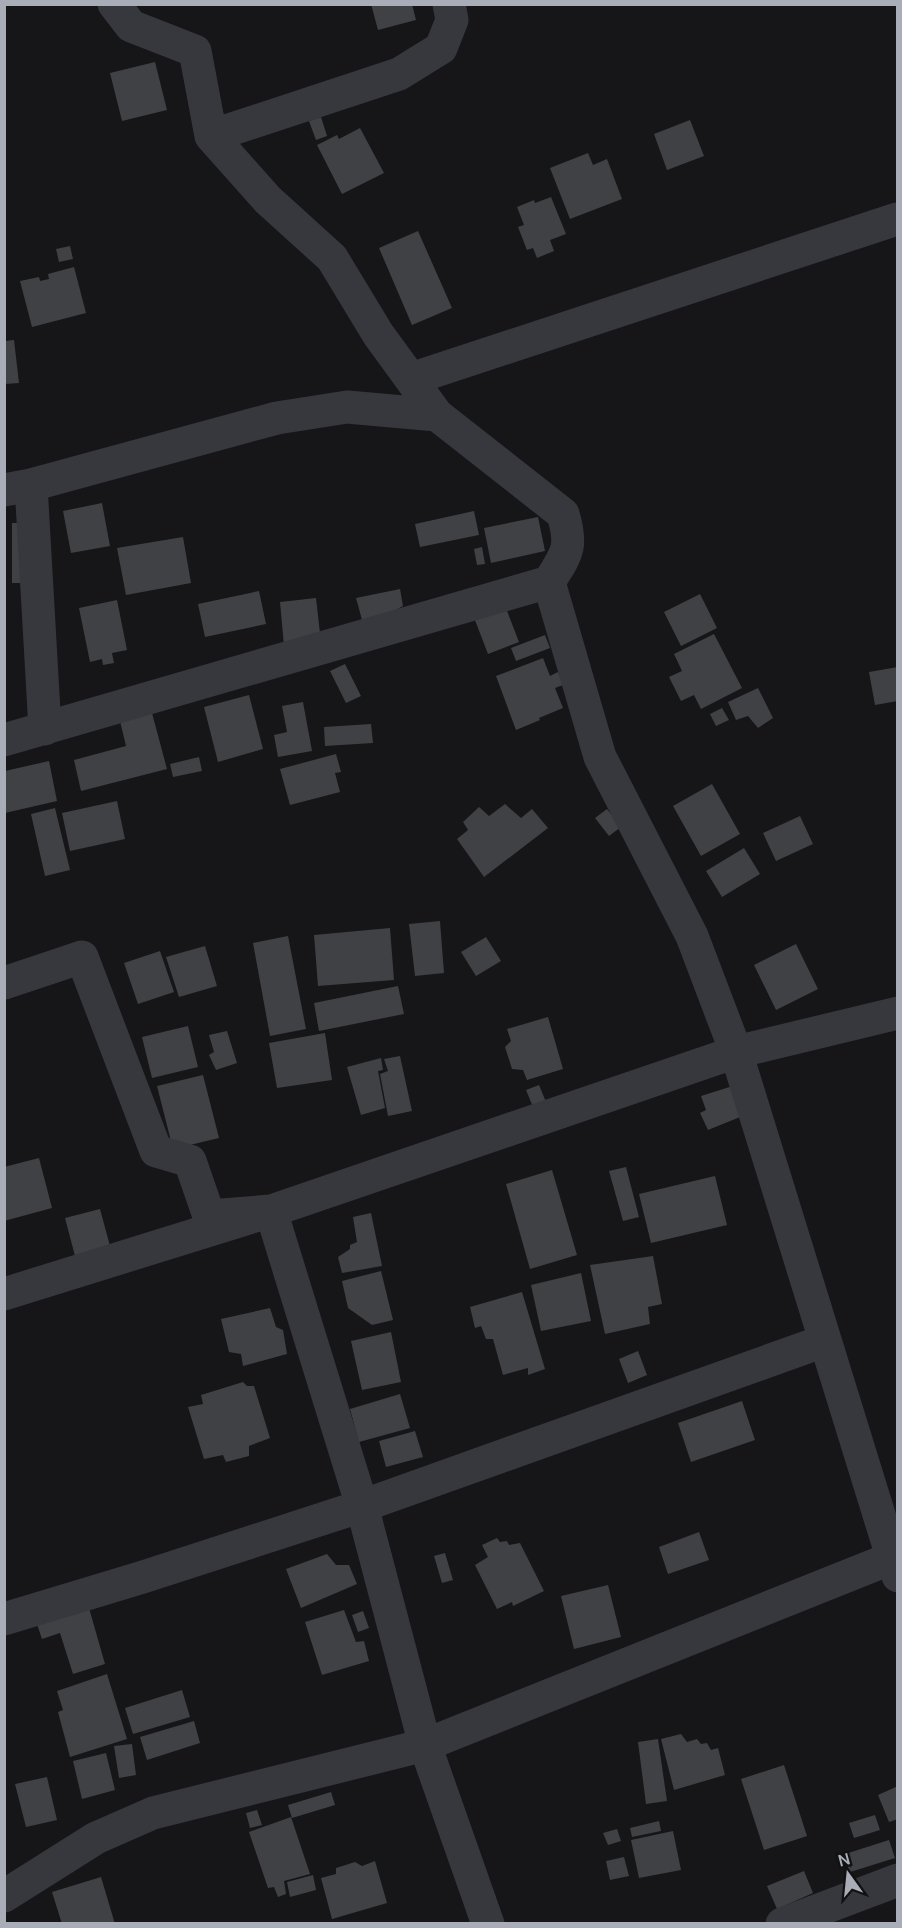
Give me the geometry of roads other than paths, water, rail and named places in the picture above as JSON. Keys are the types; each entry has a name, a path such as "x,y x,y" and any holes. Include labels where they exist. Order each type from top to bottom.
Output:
{"street":[{"path":"4,740 549,582 567,555 569,535 563,514 436,415 378,334 332,258 268,200 211,136 195,51 131,26 114,4"},
{"path":"211,136 399,74 441,48 452,20 448,4"},
{"path":"411,379 897,219"},
{"path":"45,729 18,488 278,418 347,406 436,415"},
{"path":"4,1896 96,1838 153,1813 425,1745 895,1567 736,1052 692,936 600,756 549,582"},
{"path":"4,983 82,957 156,1151 190,1161 209,1216 271,1210"},
{"path":"4,1294 271,1210 736,1052 897,1013"},
{"path":"271,1210 362,1506 425,1745 488,1923"},
{"path":"4,1620 362,1506 824,1341"},
{"path":"782,1923 897,1880"}]}
